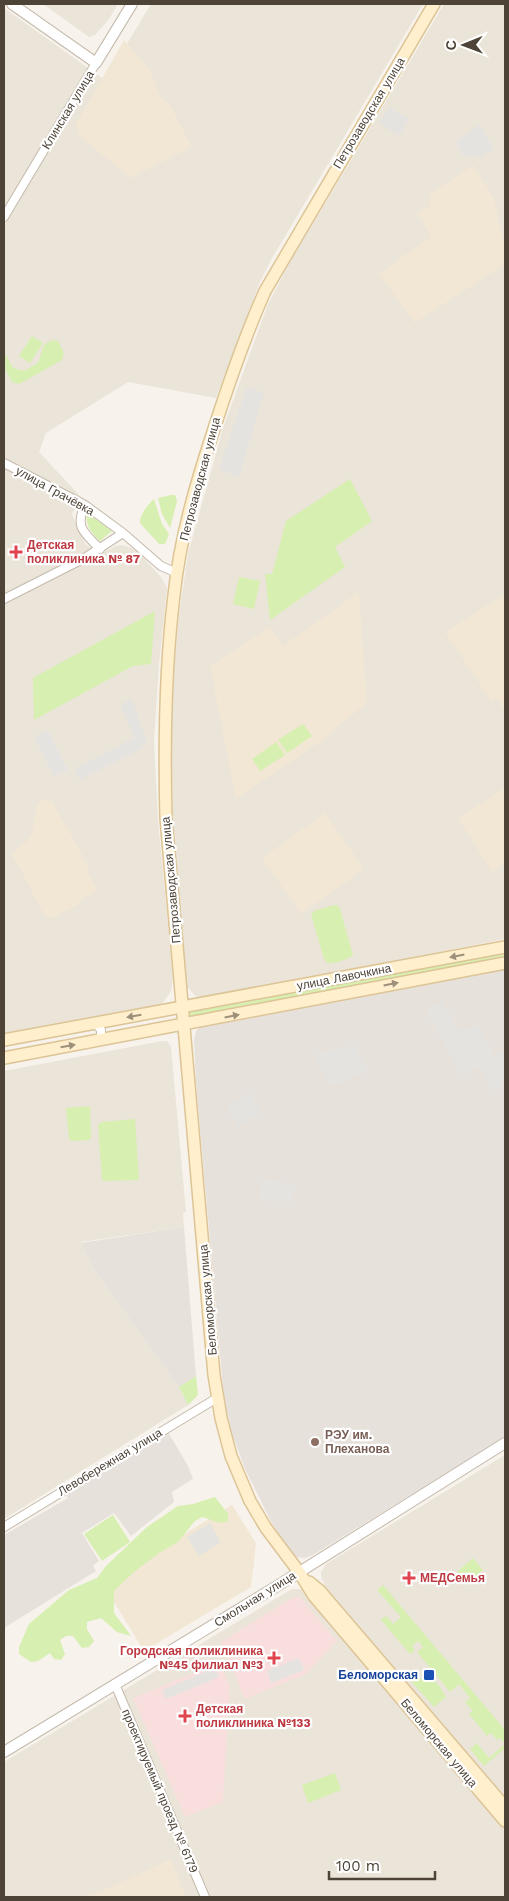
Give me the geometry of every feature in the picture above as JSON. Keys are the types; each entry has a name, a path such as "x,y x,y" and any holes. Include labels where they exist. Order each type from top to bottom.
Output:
{"main road":[{"name":"Петрозаводская улица","path":"182,1007 166,818 164,743 168,664 177,573 191,506 204,459 245,336 265,291 434,4"},
{"name":"улица Лавочкина","path":"4,1040 505,947"},
{"name":"улица Лавочкина","path":"4,1058 505,963"},
{"name":"Беломорская улица","path":"182,1007 217,1398 220,1418 231,1456 250,1501 266,1528 299,1572 314,1596 505,1821"},
{"name":"Беломорская улица","path":"299,1572 320,1591 505,1807"}],"street":[{"path":"12,4 96,63"},
{"name":"Клинская улица","path":"4,217 132,4"},
{"name":"улица Грачёвка","path":"4,463 85,506 123,533 161,566 177,573"},
{"path":"85,506 80,516 81,526 100,549"},
{"path":"4,599 100,549 123,533"},
{"path":"91,1024 97,1025 101,1030 101,1036 94,1042"},
{"name":"Левобережная улица","path":"4,1527 217,1398"},
{"name":"Смольная улица","path":"4,1752 299,1572 505,1443"},
{"name":"проектируемый проезд № 6179","path":"115,1684 205,1897"}],"shaded area":[{"path":"43,4 118,4 109,19 95,35 89,37"},
{"path":"151,4 423,4 271,260 260,282 216,398 128,382 46,433 39,452 81,497 72,514 85,544 100,554 122,545 137,551 161,577 167,588 159,663 154,743 158,820 173,978 171,991 162,1004 100,1019 4,1036 4,8 105,80"},
{"path":"444,4 505,4 505,939 204,998 195,996 186,985 173,817 171,706 179,615 188,554 223,428 268,304 289,264"},
{"path":"124,40 149,68 161,98 169,103 192,147 130,178 79,135 76,124"},
{"path":"389,107 409,119 399,136 379,123"},
{"path":"479,125 494,148 481,157 462,155 455,142"},
{"path":"473,165 494,198 505,251 505,264 415,323 379,274 431,236 417,213 430,205 429,195"},
{"path":"247,387 264,393 239,477 219,469"},
{"path":"359,592 367,703 333,730 334,732 236,799 210,666 270,627 283,646"},
{"path":"505,594 505,710 496,698 491,701 445,632"},
{"path":"132,699 147,743 142,744 143,748 80,780 75,769 135,737 120,705"},
{"path":"48,730 68,770 54,777 34,737"},
{"path":"505,788 505,863 492,872 458,818"},
{"path":"41,800 52,801 89,867 86,869 98,891 79,901 80,904 51,918 46,918 12,854 29,839 32,833 37,805"},
{"path":"325,813 364,869 301,914 262,858"},
{"path":"505,967 505,1437 313,1555 305,1558 296,1557 273,1525 245,1469 232,1433 224,1399 196,1082 194,1041 196,1031 202,1025"},
{"path":"442,1001 460,1031 477,1025 495,1056 505,1052 505,1075 499,1078 503,1086 493,1091 479,1067 462,1076 426,1010"},
{"path":"167,1041 171,1047 186,1212 183,1213 184,1227 81,1242 97,1274 179,1387 188,1405 4,1519 4,1071"},
{"path":"354,1045 368,1071 331,1086 314,1054"},
{"path":"250,1093 261,1112 238,1126 227,1106"},
{"path":"263,1178 295,1186 292,1202 259,1200"},
{"path":"184,1227 196,1376 179,1387 97,1274 81,1243"},
{"path":"168,1432 188,1466 193,1479 172,1492 174,1502 131,1536 114,1513 82,1533 99,1561 93,1566 96,1571 4,1628 4,1535 68,1498 66,1495"},
{"path":"505,1455 505,1801 325,1586 321,1572 326,1564"},
{"path":"232,1505 256,1543 251,1587 144,1651 108,1592 123,1583 118,1574"},
{"path":"210,1523 221,1542 199,1556 187,1537"},
{"path":"292,1589 304,1591 331,1627 505,1826 505,1897 4,1897 4,1762"},
{"name":"Городская поликлиника №45 филиал №3","path":"299,1596 337,1641 306,1674 245,1699 221,1642 292,1598"},
{"path":"299,1658 304,1670 271,1683 267,1671"},
{"name":"Детская поликлиника №133","path":"220,1662 230,1687 223,1802 185,1817 133,1698"},
{"path":"215,1668 219,1677 166,1699 162,1690"},
{"path":"171,1859 186,1897 84,1897 100,1892"}],"green space":[{"path":"32,336 43,343 30,363 19,356"},
{"path":"52,340 58,341 64,353 62,360 19,384 12,382 4,367 4,357 6,355 13,368 24,371 38,363 44,345"},
{"path":"350,479 372,521 335,547 345,567 270,620 265,574 272,574 286,521"},
{"path":"175,495 177,501 170,528 162,514 158,498"},
{"path":"154,499 162,524 169,534 165,544 159,544 140,523 146,507"},
{"path":"87,513 112,531 100,541 89,528"},
{"path":"239,577 260,581 254,609 233,604"},
{"path":"155,611 151,664 133,666 34,720 33,678"},
{"path":"303,724 312,736 287,753 278,740"},
{"path":"276,742 285,755 260,771 252,759"},
{"path":"337,905 340,909 353,955 347,959 327,963 324,959 311,914 314,911"},
{"path":"505,947 505,963 184,1025 182,1007"},
{"path":"90,1106 91,1138 88,1140 71,1141 69,1138 66,1108"},
{"path":"135,1119 139,1180 104,1181 102,1179 98,1125 102,1122"},
{"path":"196,1376 198,1395 188,1405 179,1387"},
{"path":"215,1497 228,1514 228,1521 221,1523 202,1517 195,1521 178,1542 159,1553 135,1571 114,1591 114,1613 131,1636 117,1632 101,1618 87,1622 87,1629 94,1641 89,1647 82,1648 73,1636 66,1636 60,1640 65,1654 61,1660 54,1659 50,1653 38,1661 31,1662 19,1654 19,1647 29,1624 69,1590 97,1578 106,1566 147,1527 178,1506 193,1504"},
{"path":"113,1515 130,1542 102,1561 84,1534"},
{"path":"473,1558 483,1570 468,1584 457,1572"},
{"path":"383,1585 505,1730 505,1744 500,1738 497,1740 491,1733 487,1736 469,1714 473,1711 465,1702 470,1698 459,1684 450,1692 417,1652 423,1647 418,1641 412,1646 415,1650 410,1654 381,1620 386,1616 393,1624 401,1617 377,1590"},
{"path":"429,1674 446,1697 434,1707 411,1681 417,1676 422,1680"},
{"path":"477,1743 489,1758 505,1744 505,1748 484,1766 470,1749"},
{"path":"335,1773 341,1790 308,1803 302,1785"}],"place":[{"name":"Детская поликлиника № 87","path":"16,552"},
{"name":"РЭУ им. Плеханова","path":"315,1442"},
{"name":"МЕДСемья","path":"409,1578"},
{"name":"Городская поликлиника №45 филиал №3","path":"274,1658"},
{"name":"Беломорская","path":"429,1675"},
{"name":"Детская поликлиника №133","path":"185,1716"}]}
